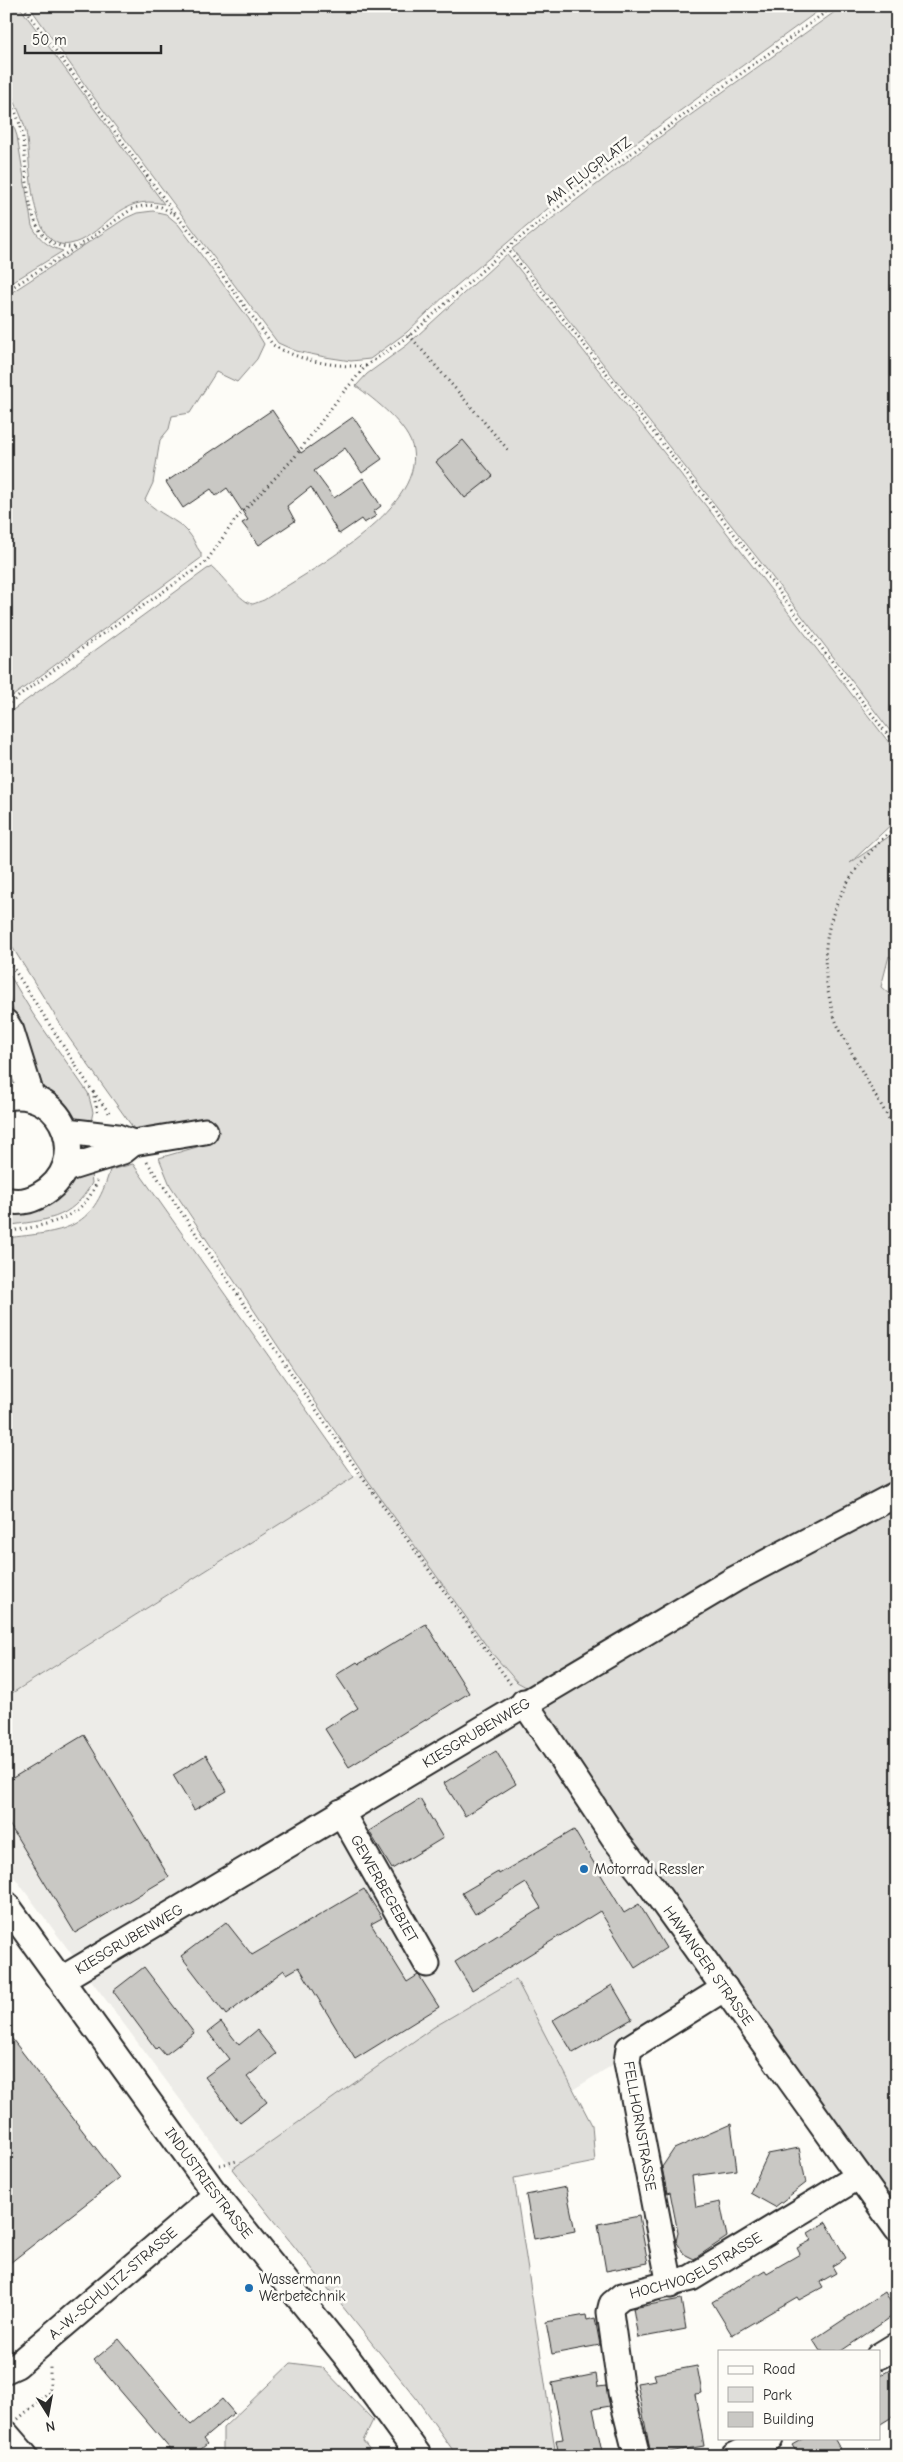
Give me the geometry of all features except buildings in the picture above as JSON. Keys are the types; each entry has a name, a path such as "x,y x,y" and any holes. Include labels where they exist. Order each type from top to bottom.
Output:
{"street":[{"path":"6,1023 11,1031 32,1098"},
{"path":"6,1097 32,1098 53,1110 66,1131 69,1150 65,1169 58,1181 48,1191 24,1201 6,1200"},
{"path":"66,1131 117,1136 133,1143"},
{"path":"65,1169 123,1151 133,1143 205,1131"},
{"name":"KIESGRUBENWEG","path":"62,1979 524,1702 735,1579 897,1494"},
{"name":"HAWANGER STRASSE","path":"524,1702 615,1839 725,1988 897,2229"},
{"name":"GEWERBEGEBIET","path":"341,1812 427,1964"},
{"name":"INDUSTRIESTRASSE","path":"6,1904 62,1979 216,2195 346,2356 419,2456"},
{"name":"FELLHORNSTRASSE","path":"670,2285 627,2062 629,2048 725,1988"},
{"name":"HOCHVOGELSTRASSE","path":"636,2456 621,2392 610,2312 612,2304 622,2296 691,2278 858,2176"},
{"name":"A.-W.-SCHULTZ-STRASSE","path":"6,2370 17,2365 216,2195"},
{"path":"880,2355 897,2345"},
{"path":"6,2434 25,2456"},
{"path":"734,2456 766,2440"}],"path":[{"path":"23,6 272,345 290,355 341,365 366,366"},
{"name":"AM FLUGPLATZ","path":"6,706 88,644 206,562 235,520 287,466 341,394 366,366 409,336 507,248 636,148 834,6"},
{"path":"6,90 22,132 31,207 40,233 55,246 77,247"},
{"path":"6,291 77,247 133,208 161,207 176,215"},
{"path":"507,248 754,559 897,747"},
{"path":"409,336 510,451"},
{"path":"897,825 856,868 840,892 831,916 826,941 826,968 829,996 836,1020 897,1133"},
{"path":"133,1143 356,1468 524,1702"}],"shaded area":[{"path":"363,1471 491,1652 516,1682 525,1687 541,1709 705,1979 700,1995 616,2046 619,2061 574,2089 515,1979 434,2027 232,2169 6,1866 6,1698"}],"green space":[{"path":"6,6 19,6 164,204 149,202 136,204 124,209 96,231 74,243 59,244 47,236 39,221 34,202 26,132 7,82 5,57"},
{"path":"29,6 825,6 565,194 449,292 407,332 370,359 351,361 296,351 278,343 95,99"},
{"path":"843,6 897,6 897,740 763,565 512,249 650,144"},
{"path":"6,104 17,136 32,226 45,242 63,251 6,286"},
{"path":"153,211 166,214 178,224 249,319 264,344 257,359 237,382 216,372 190,413 172,416 169,429 160,440 153,483 145,500 188,532 201,553 201,558 6,701 6,296 126,218 137,213"},
{"path":"507,254 710,511 897,753 897,819 850,863 897,831 897,963 889,956 881,987 897,1001 897,1486 528,1688 517,1682 491,1652 367,1479 170,1185 159,1158 214,1142 211,1120 134,1129 69,1038 6,937 6,715 207,569 212,567 243,599 253,604 264,600 333,556 382,517 400,495 411,473 413,450 405,432 390,414 356,386 367,374 407,345"},
{"path":"6,969 33,1014 88,1093 93,1112 91,1122 83,1125 72,1117 66,1107 36,1084 6,987"},
{"path":"133,1164 354,1477 6,1697 6,1238 60,1230 73,1225 94,1206 103,1190 110,1170"},
{"path":"91,1174 92,1183 84,1196 66,1212 45,1220 6,1226 6,1213 28,1212 47,1206 62,1194 76,1177"},
{"path":"897,1501 897,2217 548,1725 541,1704"},
{"path":"516,1979 592,2125 595,2162 514,2178 556,2456 457,2456 416,2398 232,2169 434,2027"},
{"path":"291,2363 322,2367 373,2420 363,2441 375,2456 223,2456 223,2428"}],"place":[{"name":"Motorrad Ressler","path":"584,1869"},
{"name":"Wassermann Werbetechnik","path":"249,2288"}]}
